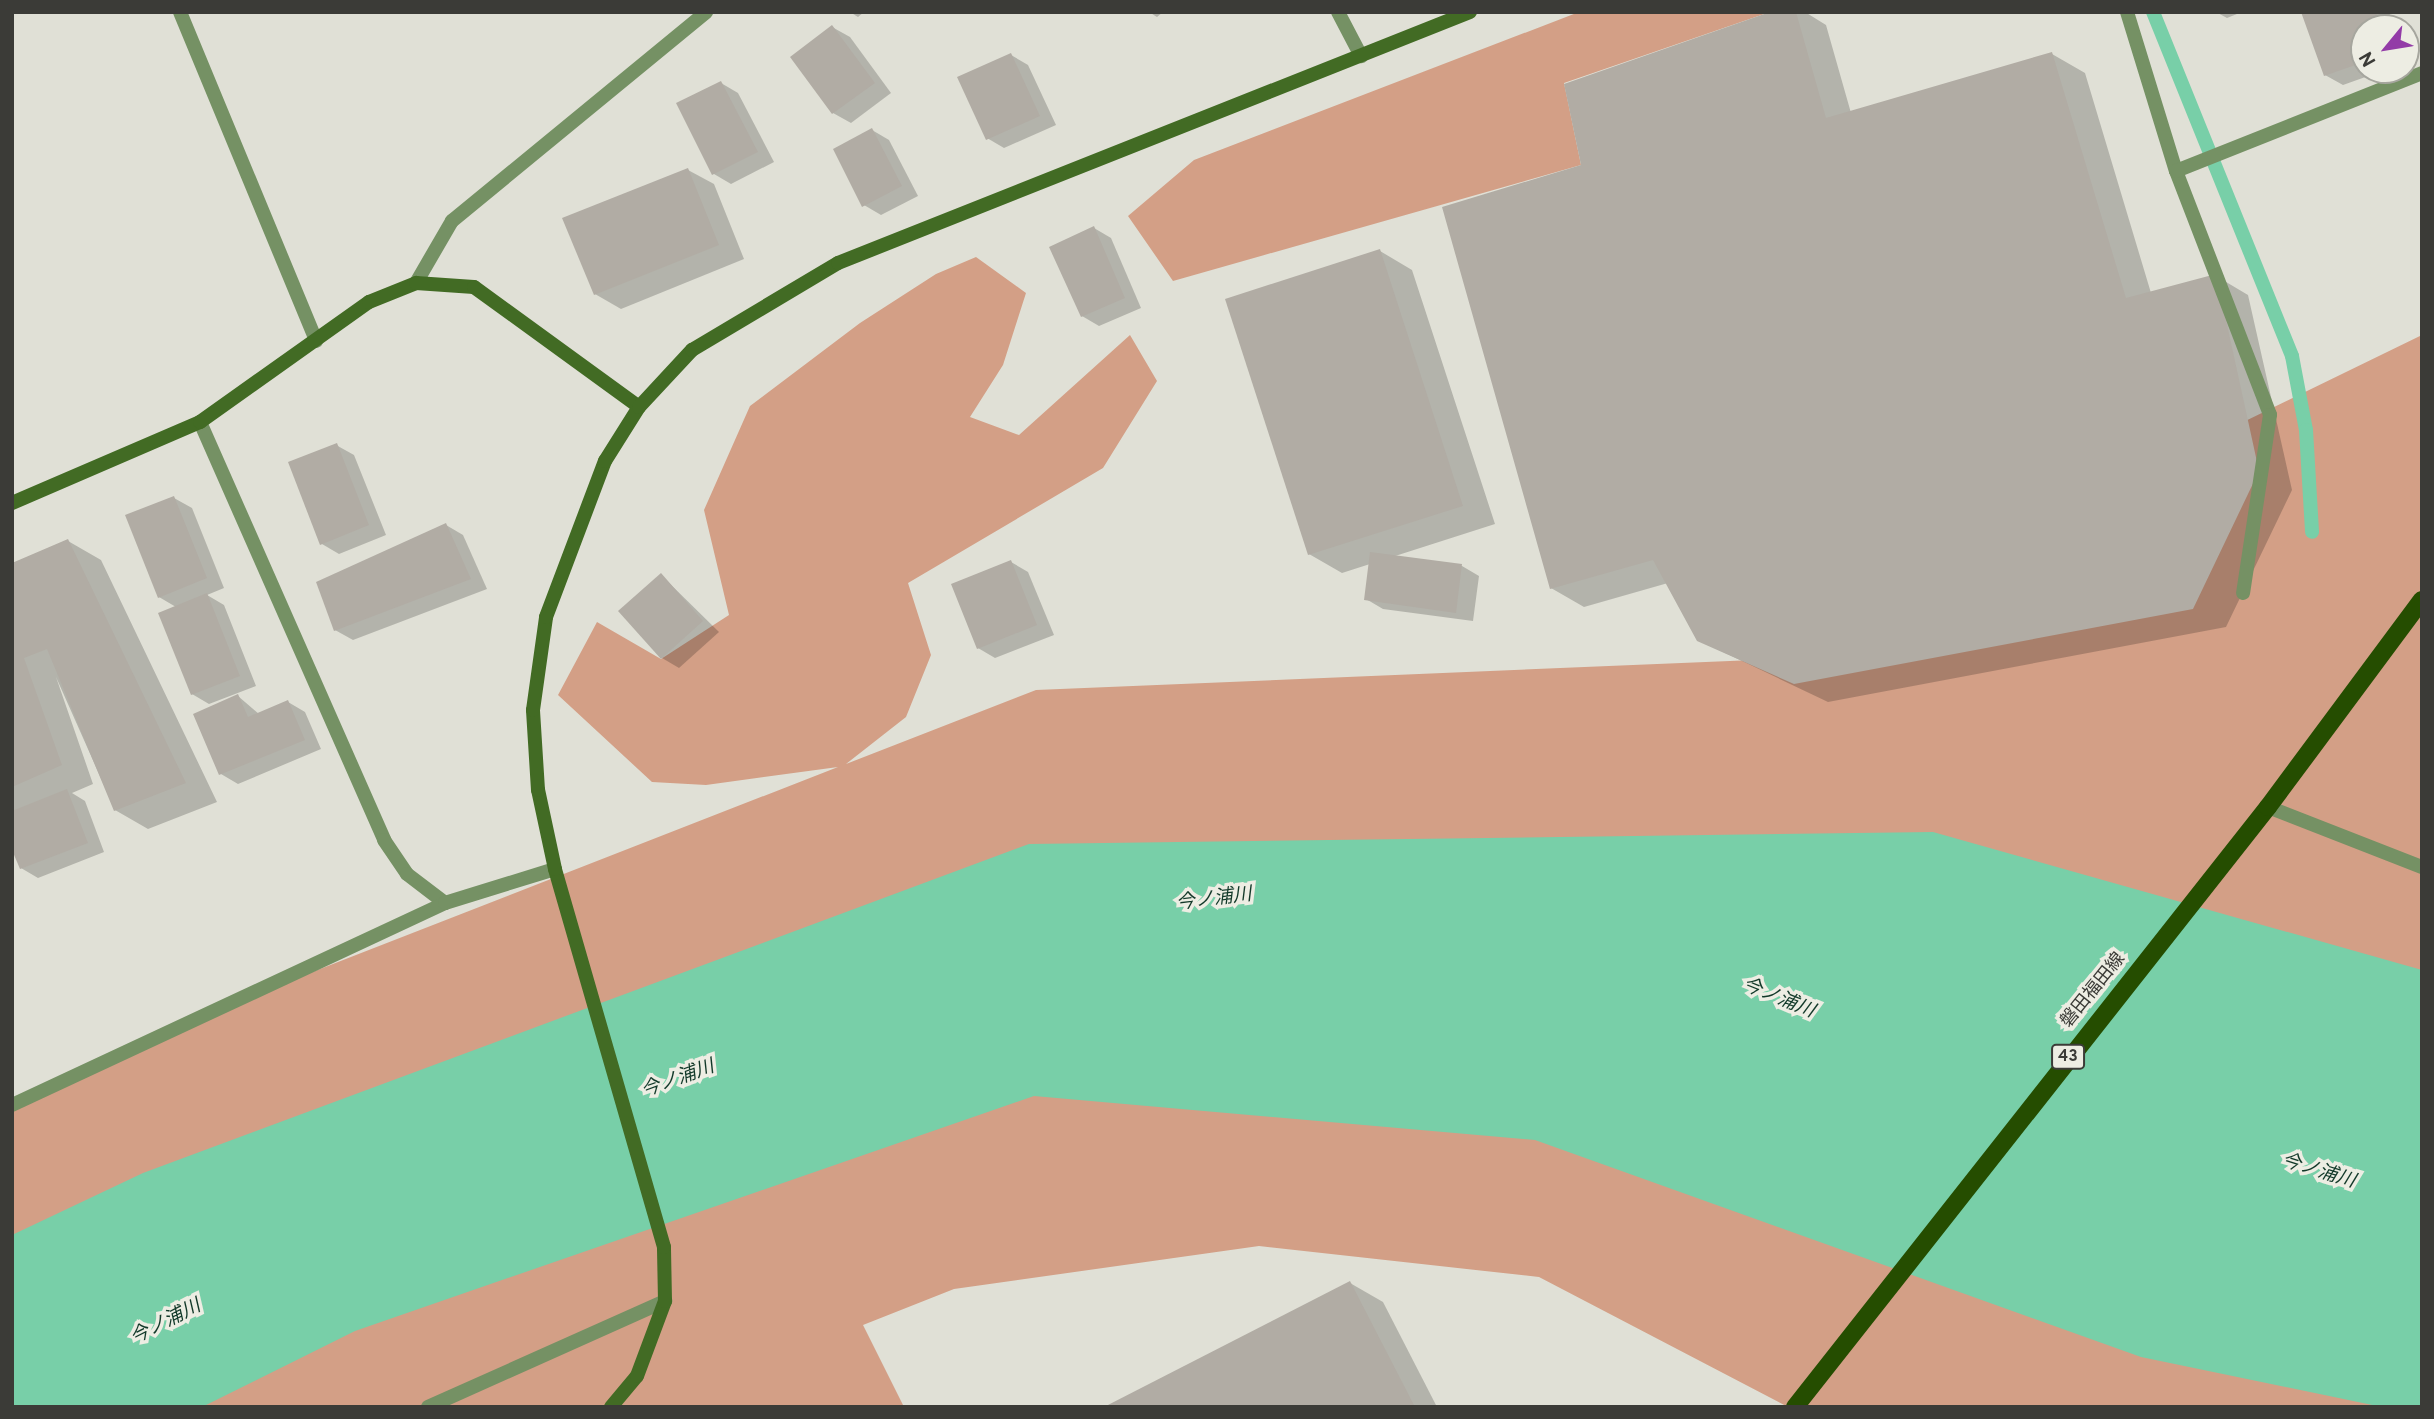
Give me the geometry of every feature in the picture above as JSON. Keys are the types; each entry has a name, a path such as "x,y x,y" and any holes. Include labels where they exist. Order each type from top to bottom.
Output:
{"main road":[{"name":"磐田福田線","path":"1795,1407 1868,1306 2268,807 2422,600"}],"street":[{"path":"180,12 316,341"},
{"path":"416,283 452,221 706,12"},
{"path":"1338,12 1361,56"},
{"path":"611,1407 637,1376 666,1301 664,1247 555,869 538,790 533,710 546,617 605,461 639,407 692,350 838,263 1470,12"},
{"path":"2127,12 2176,171 2270,415 2243,593"},
{"path":"2176,171 2422,73"},
{"path":"12,503 200,422 369,302 416,283 474,287 639,407"},
{"path":"200,422 384,840 407,874 445,903"},
{"path":"2268,807 2422,867"},
{"path":"12,1105 445,903 555,869"},
{"path":"428,1407 666,1301"}],"shaded area":[{"path":"1579,12 1770,12 1564,83 1581,165 1173,281 1128,216 1194,160"},
{"path":"976,257 1026,293 1003,365 970,417 1019,435 1130,335 1157,381 1103,468 908,583 931,655 906,717 846,764 1036,690 1754,660 2422,335 2422,1407 1788,1407 1539,1277 1259,1246 954,1289 863,1325 904,1407 12,1407 12,1104 225,1006 838,767 706,785 652,782 558,695 597,622 661,659 729,615 704,510 750,406 860,323 936,274"}],"water":[{"name":"今ノ浦川","path":"1933,832 2422,970 2422,1407 2382,1407 2141,1357 1535,1140 1034,1096 355,1331 202,1407 12,1407 12,1235 143,1173 1029,844"}],"building":[{"path":"1770,12 1796,12 1826,118 2052,52 2126,298 2216,274 2259,471 2193,609 1794,684 1697,641 1653,560 1550,589 1442,207 1581,165 1564,84"},
{"path":"2301,12 2376,12 2350,14 2350,67 2324,76"},
{"path":"832,25 875,83 832,114 790,57"},
{"path":"1011,53 1040,116 986,140 957,77"},
{"path":"721,81 758,152 712,175 676,103"},
{"path":"872,128 902,186 862,207 833,149"},
{"path":"688,168 719,245 594,295 562,218"},
{"path":"1094,226 1125,298 1081,317 1049,247"},
{"path":"1380,249 1463,506 1308,555 1225,299"},
{"path":"337,443 369,525 320,545 288,462"},
{"path":"174,496 207,578 158,598 125,515"},
{"path":"446,523 471,579 334,631 316,582"},
{"path":"68,539 186,783 114,811 47,649 24,658 62,765 12,787 12,563"},
{"path":"1370,552 1462,564 1456,613 1364,600"},
{"path":"1011,560 1037,625 977,649 951,584"},
{"path":"661,573 703,621 661,659 618,611"},
{"path":"207,593 240,676 191,695 158,613"},
{"path":"238,694 248,717 288,700 305,740 219,775 193,714"},
{"path":"67,789 88,843 20,869 12,850 12,811"},
{"path":"1350,1281 1415,1407 1104,1407"}],"waterway":[{"path":"2153,12 2292,356 2306,430 2312,532"}]}
